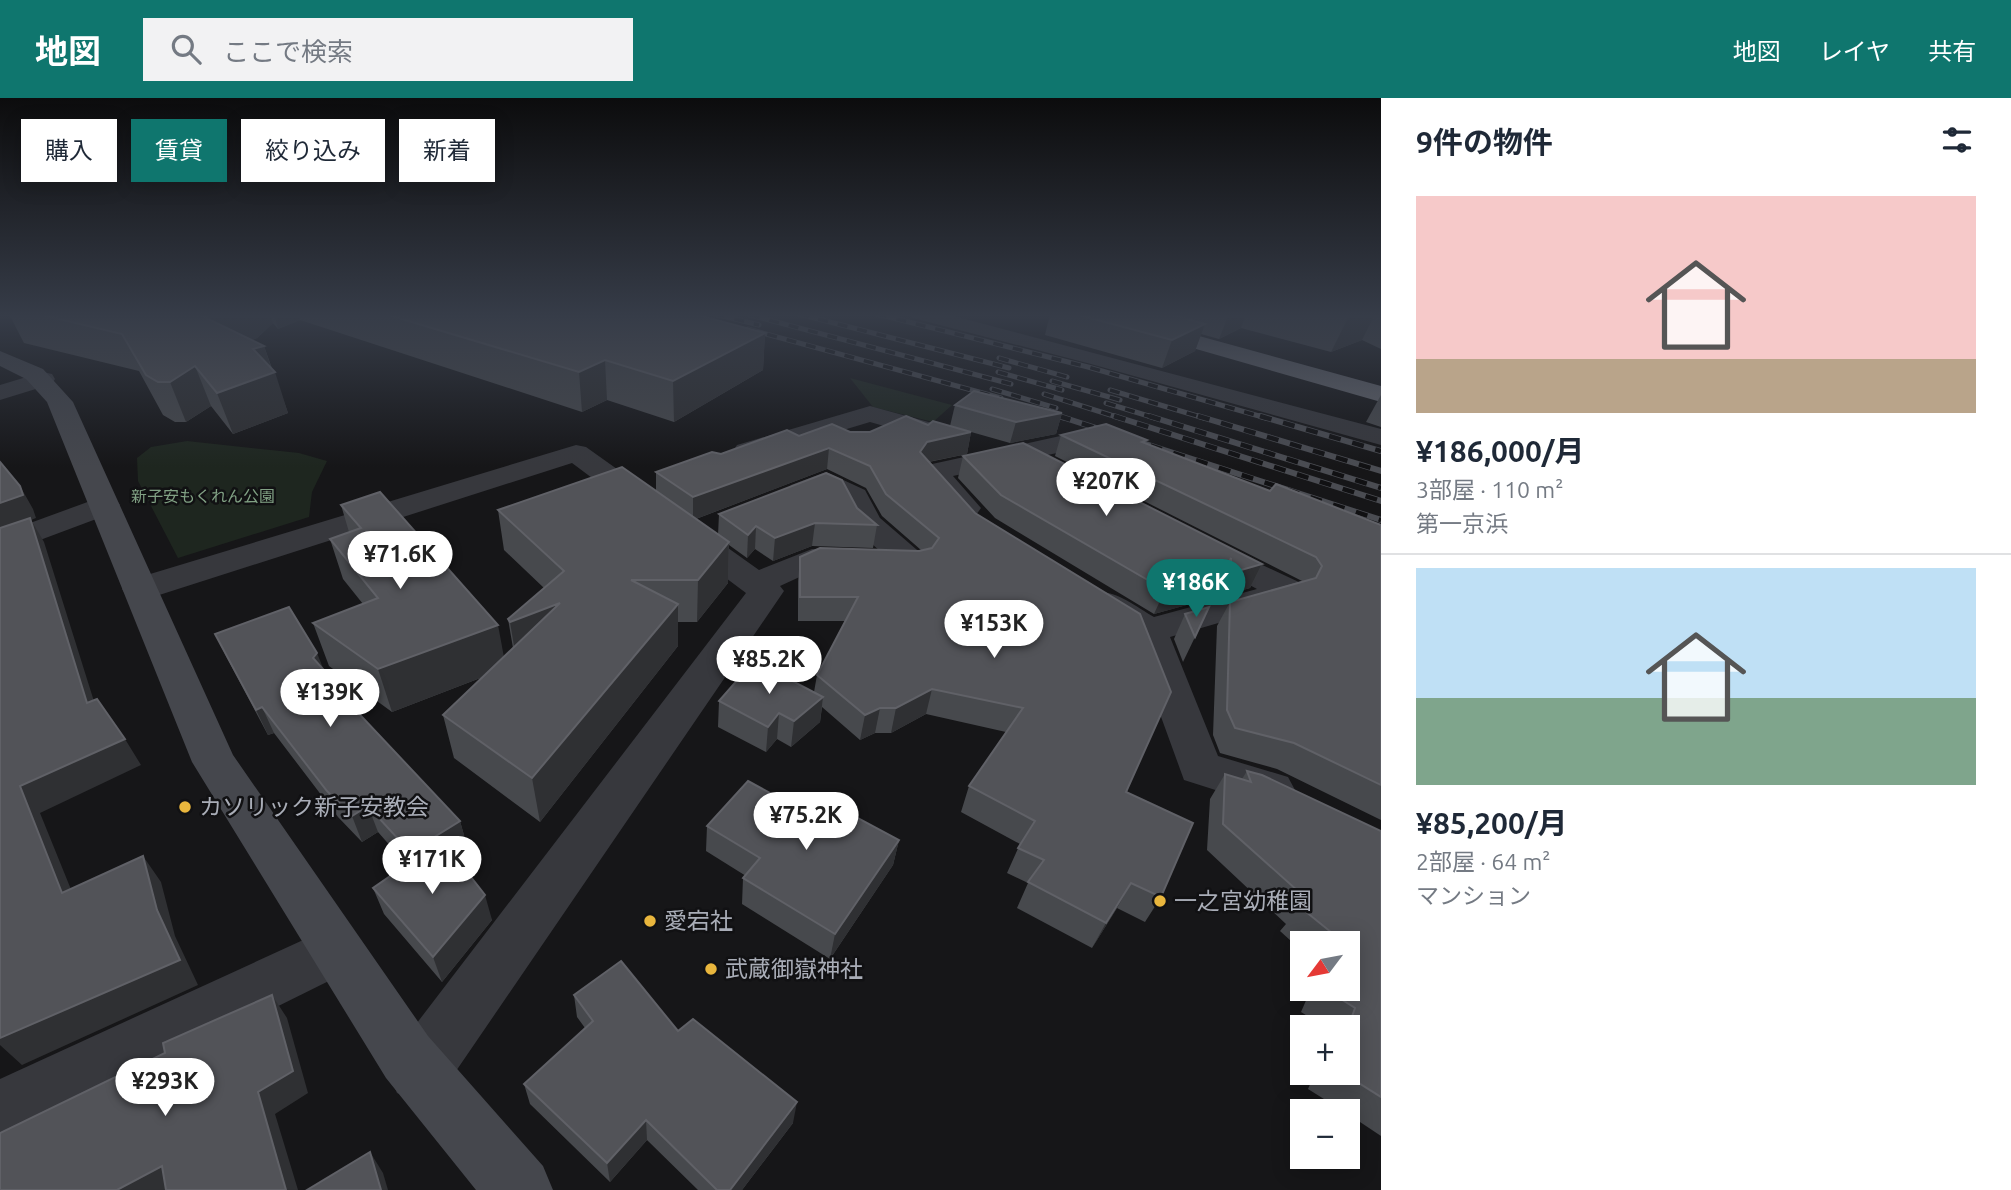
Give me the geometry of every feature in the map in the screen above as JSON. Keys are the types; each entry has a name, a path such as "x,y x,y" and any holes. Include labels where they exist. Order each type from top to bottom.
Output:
{"highway":[{"path":"1277,365 1381,394"},
{"path":"1332,365 1381,378"}],"street":[{"path":"22,365 43,379 60,402 214,762 336,950 419,1071 519,1190"},
{"path":"1121,365 1381,437"},
{"path":"0,393 43,379"},
{"path":"728,457 870,414 1015,453 1068,478"},
{"path":"993,534 982,527 933,472 1083,439"},
{"path":"140,589 576,453 638,484 690,535 766,591 419,1071"},
{"path":"756,584 812,559 914,562 867,523 854,496 827,481 777,501"},
{"path":"0,545 104,505"},
{"path":"690,535 727,520"},
{"path":"1149,631 1289,591 1178,534"},
{"path":"1071,582 1149,631 1200,768 1260,784 1309,808"},
{"path":"0,1112 336,950"}],"green space":[{"path":"850,378 952,405 933,422 873,407"},
{"name":"新子安もくれん公園","path":"187,441 299,453 327,461 312,492 309,517 178,558 138,481 137,458 151,447"}],"building":[{"path":"140,365 268,365 275,372 217,393 195,366 170,382 158,382 146,375"},
{"path":"555,365 594,365 579,372"},
{"path":"621,365 704,365 673,381"},
{"path":"974,391 1062,413 1016,422 955,405"},
{"path":"906,416 928,425 933,421 971,432 927,442 920,452 975,513 1140,614 1171,692 1126,792 1193,823 1161,897 1131,883 1106,923 1028,882 1044,860 1018,848 1035,821 969,786 1023,708 932,689 896,708 880,708 865,715 817,675 858,597 800,597 800,557 820,548 919,551 932,548 939,538 886,494 870,466 829,448 693,497 656,472 712,452 721,454 787,430 799,436 832,424 850,432 870,432"},
{"path":"1106,424 1147,440 1142,442 1270,491 1276,484 1381,525 1381,785 1294,743 1235,728 1227,710 1230,602 1316,578 1322,566 1316,557 1061,435"},
{"path":"1023,443 1262,564 1231,573 1231,558 1224,574 1165,590 1001,495 963,456"},
{"path":"0,462 20,486 23,495 0,503"},
{"path":"622,467 729,542 698,580 631,580 678,604 532,778 443,715 560,603 510,622 508,619 564,571 498,510"},
{"path":"826,473 842,480 857,508 877,525 815,523 775,538 756,526 748,535 719,514"},
{"path":"380,492 498,625 378,669 313,623 378,598 330,539 361,528 341,505"},
{"path":"30,518 87,703 97,699 125,739 20,786 62,893 143,856 157,910 180,960 0,1038 0,528"},
{"path":"289,607 317,653 313,658 350,699 347,701 460,821 410,852 368,806 352,816 327,791 262,707 256,710 215,634"},
{"path":"1209,607 1195,637 1185,614"},
{"path":"754,661 823,697 794,721 779,713 768,727 719,701"},
{"path":"1247,771 1262,775 1381,831 1381,1097 1360,1084 1360,1015 1353,1015 1355,1008 1344,1001 1360,1001 1360,931 1330,931 1300,907 1308,900 1223,824 1225,774 1251,782"},
{"path":"748,781 801,810 813,794 899,840 835,934 743,878 760,858 707,826"},
{"path":"442,840 485,895 433,957 373,888"},
{"path":"621,961 678,1031 693,1019 797,1102 730,1190 717,1190 646,1120 607,1163 524,1084 593,1021 574,995"},
{"path":"272,995 293,1071 258,1092 286,1190 166,1190 162,1166 117,1190 0,1190 0,1133 165,1053 163,1043"},
{"path":"370,1152 381,1190 307,1190"}],"railway":[{"path":"880,365 1001,398"},
{"path":"939,365 1011,384"},
{"path":"997,365 1009,368"},
{"path":"1024,365 1067,377"},
{"path":"1080,365 1266,418"},
{"path":"998,372 1062,390"},
{"path":"1052,381 1120,400"},
{"path":"992,389 1056,408"},
{"path":"1110,390 1204,418"},
{"path":"1044,394 1120,418"},
{"path":"1106,403 1155,418"},
{"path":"1045,412 1064,418"},
{"path":"1059,416 1381,520"},
{"path":"1114,416 1381,501"},
{"path":"1149,416 1381,488"},
{"path":"1198,416 1381,471"},
{"path":"1260,416 1381,451"}],"place":[{"name":"カソリック新子安教会","path":"185,807"},
{"name":"一之宮幼稚園","path":"1160,901"},
{"name":"愛宕社","path":"650,921"},
{"name":"武蔵御嶽神社","path":"711,969"}]}
